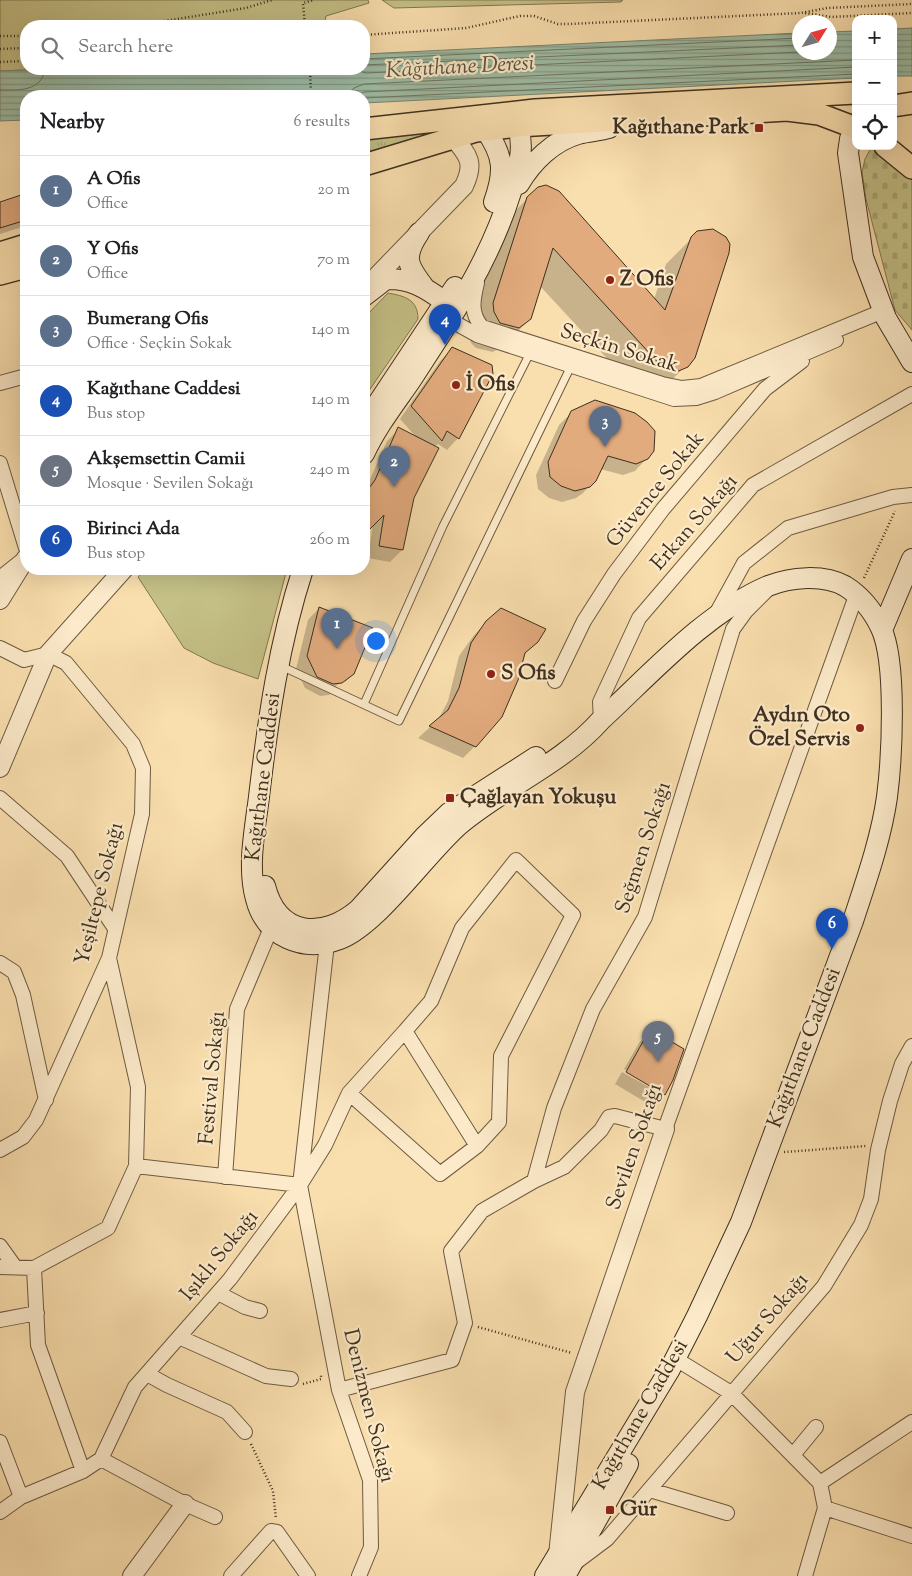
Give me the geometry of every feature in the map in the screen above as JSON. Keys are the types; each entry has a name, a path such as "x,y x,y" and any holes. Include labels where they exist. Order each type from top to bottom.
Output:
{"main road":[{"path":"897,91 912,90"},
{"path":"370,129 852,93"},
{"path":"897,105 912,103"},
{"path":"370,164 515,119 627,121 787,110 820,114 852,127"},
{"path":"370,416 480,268 489,253 508,203 522,151 515,119"},
{"path":"508,203 530,168 557,143 578,134 606,129 627,121"},
{"path":"370,442 448,311 460,278 479,243 501,177 501,157 485,129"},
{"path":"852,135 848,153 863,258 887,320 912,362"},
{"path":"419,233 408,252 408,263 424,287 448,311"},
{"path":"0,253 20,248"},
{"path":"0,274 20,269"},
{"path":"370,291 386,279 407,280 424,287"},
{"path":"882,630 912,559"},
{"name":"Kağıthane Caddesi","path":"283,666 294,598 301,575"},
{"name":"Kağıthane Caddesi","path":"312,575 283,666 268,724 254,834 253,876 256,900 276,921 283,937 297,943 312,945 326,935 346,936 363,924 445,838 491,802 585,738 601,720 714,617 770,586 797,579 820,578 839,583 857,593 882,630 890,666 891,693 891,741 886,798 868,875 853,921 765,1153 741,1222 677,1367 564,1566 545,1576"}],"street":[{"path":"370,287 378,275 464,186 470,174 469,159 453,137"},
{"name":"Seçkin Sokak","path":"480,268 473,303 477,321 482,326 662,397 690,398 715,392 887,320"},
{"name":"Seçkin Sokak","path":"448,311 477,335 530,353 662,384 692,388 887,320"},
{"path":"887,320 912,345"},
{"name":"Güvence Sokak","path":"555,681 584,621 614,574 663,509 765,390 818,348"},
{"path":"0,383 20,378"},
{"name":"Erkan Sokağı","path":"601,720 600,702 639,618 753,485 912,394"},
{"path":"0,463 20,528"},
{"path":"714,617 744,563 788,528 907,496"},
{"path":"0,578 20,562"},
{"path":"0,600 20,567"},
{"path":"0,768 48,654 119,575"},
{"name":"Seğmen Sokağı","path":"534,1181 554,1108 593,1009 645,917 733,629 746,611 759,600 770,586"},
{"name":"Sevilen Sokağı","path":"564,1566 575,1392 665,1129 857,593"},
{"path":"0,648 24,660 48,654"},
{"name":"Yeşiltepe Sokağı","path":"0,1150 23,1137 36,1120 109,958 114,928 142,814 143,768 134,744 66,663 48,654"},
{"path":"0,798 67,856 114,928"},
{"name":"Işıklı Sokağı","path":"101,1459 135,1387 218,1293 300,1185 324,1145 348,1093 431,1001 462,928 516,860 573,915 501,1056 499,1122 477,1146"},
{"name":"Festival Sokağı","path":"225,1177 237,1009 276,921"},
{"path":"136,1166 300,1185 326,935"},
{"path":"0,1266 34,1268 108,1228 136,1166 138,1087 109,958"},
{"path":"0,963 14,972 22,995 46,1100"},
{"path":"348,1093 440,1174 477,1146 405,1031"},
{"name":"Uğur Sokağı","path":"564,1566 607,1539 824,1286 861,1225 871,1199 890,1101 902,1064 912,1046"},
{"path":"339,1390 452,1360 465,1324 451,1252 482,1211 534,1181 564,1167 601,1130 609,1117 615,1116 665,1129"},
{"name":"Denizmen Sokağı","path":"300,1185 339,1390 370,1480 371,1547 359,1576"},
{"path":"0,1246 14,1267"},
{"path":"34,1268 38,1345 83,1471"},
{"path":"218,1293 245,1307 260,1311"},
{"path":"0,1320 37,1314"},
{"path":"179,1337 266,1376 291,1379"},
{"path":"677,1367 731,1393 820,1483 825,1508 805,1576"},
{"path":"147,1374 227,1412 245,1432"},
{"path":"820,1483 912,1422"},
{"path":"793,1456 816,1427"},
{"path":"0,1442 21,1497"},
{"path":"0,1512 21,1497 83,1471 101,1459 185,1504 215,1516"},
{"path":"650,1490 727,1513"},
{"path":"132,1576 185,1504"},
{"path":"825,1508 912,1536"},
{"path":"231,1576 274,1532 308,1576"}],"lane":[{"path":"364,704 444,526 530,353"},
{"path":"283,666 399,721 574,362"}],"path":[{"path":"171,20 246,8 272,0"},
{"path":"304,20 303,2 314,0"},
{"path":"370,35 466,28 520,16 534,16 558,24 569,24 802,13 827,8 912,4"},
{"path":"802,13 831,17 912,13"},
{"path":"0,36 20,36"},
{"path":"0,49 20,48"},
{"path":"0,62 20,61"},
{"path":"310,75 311,90"},
{"path":"857,593 907,496"},
{"path":"765,1153 880,1145"},
{"path":"465,1324 587,1357"},
{"path":"291,1379 293,1387 321,1379 320,1366"},
{"path":"245,1432 273,1491 274,1532"}],"green space":[{"path":"0,0 368,0 369,3 326,16 325,20 20,20 20,70 0,71"},
{"path":"382,0 623,0 621,2 394,8"},
{"path":"428,131 429,135 370,152 370,138"},
{"path":"870,150 877,150 912,179 912,330 895,310 866,199 862,172 865,159"},
{"path":"388,293 405,297 413,303 416,307 418,319 370,389 370,312"},
{"path":"140,575 285,575 258,679 213,663 184,648 138,577"}],"water":[{"path":"912,28 912,76 897,76 897,29"},
{"name":"Kâğıthane Deresi","path":"852,31 852,78 370,103 370,90 20,90 20,120 0,121 0,71 20,70 20,75 370,75 370,54 792,33 792,60 837,60 837,32"}],"building":[{"name":"Z Ofis","path":"546,185 559,191 665,310 691,237 697,231 713,229 726,237 730,244 729,253 695,358 688,367 676,372 664,369 553,248 531,319 519,328 500,323 494,312 493,303 527,197 538,187"},
{"path":"20,195 20,222 0,228 0,202"},
{"name":"İ Ofis","path":"452,347 492,365 493,374 459,439 447,431 442,441 411,406"},
{"path":"595,400 635,413 647,422 655,431 654,451 648,459 636,464 608,456 596,481 590,487 575,491 561,486 550,477 548,462 571,411"},
{"path":"398,427 439,448 414,498 403,550 379,546 384,515 370,529 370,487 375,480"},
{"path":"319,607 373,628 354,674 342,683 333,684 317,677 307,656"},
{"name":"S Ofis","path":"501,608 546,629 538,642 525,653 518,680 502,717 476,747 429,726 448,710 459,688 471,643 486,621"},
{"path":"650,1029 684,1049 673,1080 665,1095 626,1072"}],"place":[{"name":"Kağıthane Park","path":"759,128"},
{"name":"Z Ofis","path":"610,280"},
{"name":"Kağıthane Caddesi","path":"445,345"},
{"name":"İ Ofis","path":"456,385"},
{"name":"Bumerang Ofis","path":"605,447"},
{"name":"Y Ofis","path":"394,487"},
{"name":"A Ofis","path":"337,649"},
{"name":"S Ofis","path":"491,674"},
{"name":"Aydın Oto Özel Servis","path":"860,728"},
{"name":"Çağlayan Yokuşu","path":"450,798"},
{"name":"Birinci Ada","path":"832,949"},
{"name":"Akşemsettin Camii","path":"658,1062"},
{"name":"Gür","path":"610,1510"}]}
